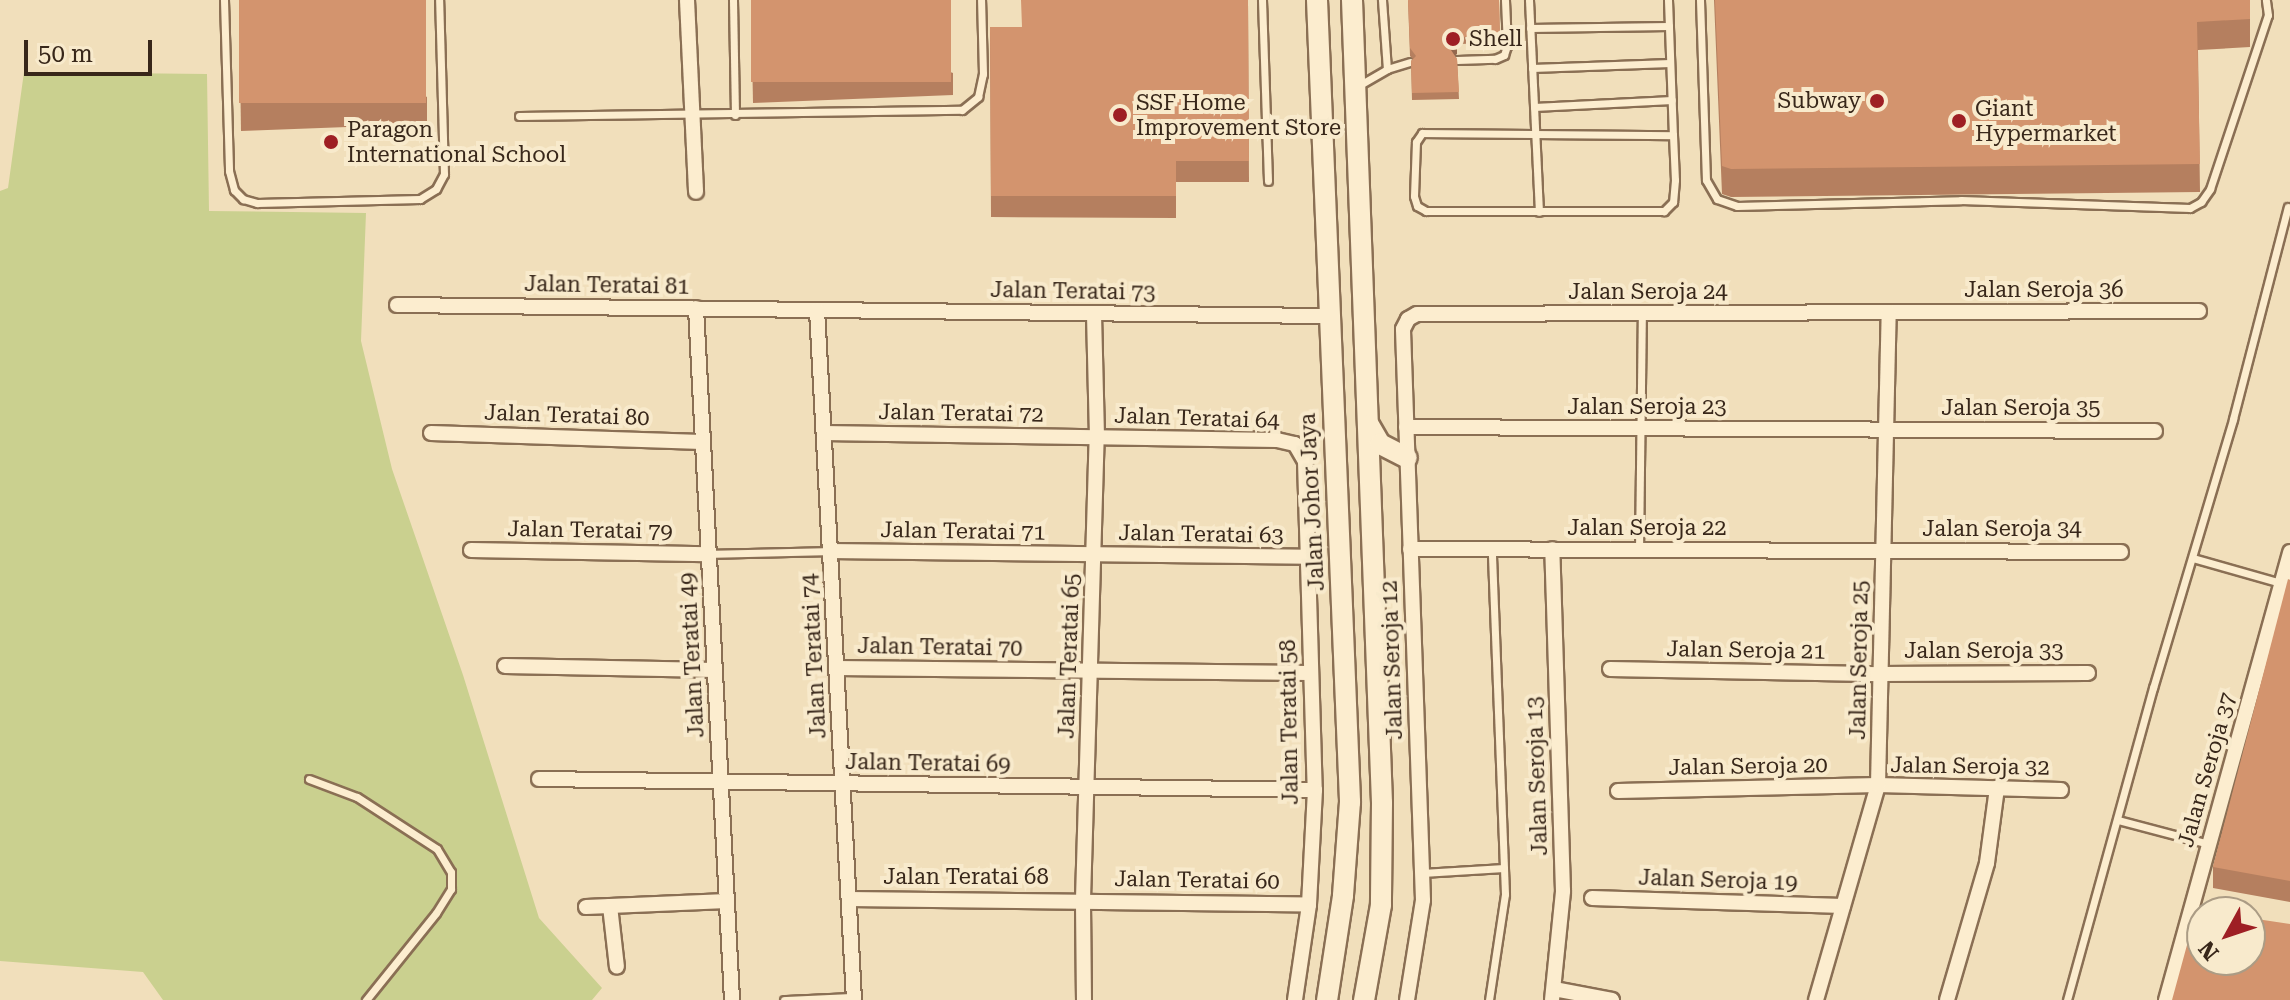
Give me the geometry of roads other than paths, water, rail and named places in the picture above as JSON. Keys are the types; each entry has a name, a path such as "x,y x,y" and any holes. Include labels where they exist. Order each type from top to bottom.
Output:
{"main road":[{"name":"Jalan Johor Jaya","path":"1317,0 1350,802 1343,896 1327,1000"},
{"path":"1352,0 1382,803 1381,891 1364,1000"},
{"path":"1369,425 1380,444 1407,458"}],"street":[{"path":"687,0 696,192"},
{"name":"Jalan Teratai 81","path":"397,305 817,310"},
{"name":"Jalan Teratai 49","path":"696,308 732,1000"},
{"name":"Jalan Teratai 73","path":"817,310 1328,316"},
{"name":"Jalan Teratai 74","path":"817,310 854,999"},
{"name":"Jalan Seroja 36","path":"1889,312 2199,311"},
{"name":"Jalan Seroja 24","path":"1408,319 1417,314 1889,312"},
{"name":"Jalan Seroja 25","path":"1816,1000 1878,785 1889,312"},
{"name":"Jalan Teratai 65","path":"1084,1000 1083,899 1097,437 1094,313"},
{"name":"Jalan Seroja 12","path":"1407,1000 1423,900 1403,329 1408,319"},
{"name":"Jalan Seroja 23","path":"1406,427 1887,430"},
{"name":"Jalan Seroja 35","path":"1887,430 2155,431"},
{"name":"Jalan Teratai 80","path":"431,433 702,442"},
{"name":"Jalan Teratai 72","path":"824,433 1097,437"},
{"name":"Jalan Teratai 64","path":"1097,437 1277,440 1295,444"},
{"name":"Jalan Teratai 58","path":"1295,444 1305,461 1309,673 1315,790 1309,905 1295,1000"},
{"name":"Jalan Seroja 22","path":"1410,549 1883,551"},
{"name":"Jalan Seroja 13","path":"1552,549 1563,891 1553,994"},
{"name":"Jalan Teratai 79","path":"471,550 708,554"},
{"name":"Jalan Teratai 71","path":"830,551 1094,554"},
{"name":"Jalan Seroja 34","path":"1883,551 2121,552"},
{"name":"Jalan Seroja 37","path":"2199,896 2209,844 2287,584 2290,552"},
{"name":"Jalan Teratai 63","path":"1094,554 1308,557"},
{"path":"505,666 715,670"},
{"name":"Jalan Teratai 70","path":"836,668 1309,673"},
{"name":"Jalan Seroja 21","path":"1610,669 1881,674"},
{"name":"Jalan Seroja 33","path":"1881,674 2088,673"},
{"name":"Jalan Teratai 69","path":"539,779 1315,790"},
{"name":"Jalan Seroja 32","path":"1878,785 2061,790"},
{"name":"Jalan Seroja 20","path":"1618,791 1878,785"},
{"path":"1947,1000 1987,863 1997,788"},
{"name":"Jalan Seroja 19","path":"1592,898 1843,906"},
{"name":"Jalan Teratai 68","path":"849,899 1083,899"},
{"name":"Jalan Teratai 60","path":"1083,899 1309,905"},
{"path":"586,907 727,901"},
{"path":"610,906 617,967"},
{"name":"Jalan Seroja 37","path":"2166,1000 2186,941"},
{"path":"1553,994 1612,1000"}],"lane":[{"path":"224,0 229,171 234,190 243,199 257,203 420,199 436,189 444,174 445,164 439,0"},
{"path":"733,0 735,115"},
{"path":"519,116 962,110 978,97 981,85 981,0"},
{"path":"1262,0 1268,181"},
{"path":"1382,0 1387,69"},
{"path":"1457,60 1495,59 1504,55 1507,46 1505,0"},
{"path":"1529,0 1539,212"},
{"path":"1668,0 1673,135 1673,202 1664,211 1426,211 1417,206 1414,196 1416,142 1422,133 1673,135"},
{"path":"1700,0 1706,180 1717,199 1737,206 1961,200 2190,208 2201,202 2210,189 2268,15 2266,0"},
{"path":"1530,28 1669,26"},
{"path":"1355,88 1387,69 1410,62"},
{"path":"1532,68 1670,63"},
{"path":"1534,107 1672,100"},
{"path":"2067,1000 2279,251 2288,207"},
{"path":"2279,251 2290,253"},
{"path":"1639,550 1642,315"},
{"path":"1489,1000 1503,920 1504,868 1492,549"},
{"path":"708,554 830,551"},
{"path":"2193,558 2287,584"},
{"path":"309,779 357,797 437,849 451,872 451,889 441,905 366,1000"},
{"path":"2118,820 2209,844"},
{"path":"1422,873 1504,868"},
{"path":"784,1000 854,999"}],"place":[{"name":"Shell","path":"1453,39"},
{"name":"Subway","path":"1877,101"},
{"name":"SSF Home Improvement Store","path":"1120,115"},
{"name":"Giant Hypermarket","path":"1959,121"},
{"name":"Paragon International School","path":"331,142"}]}
